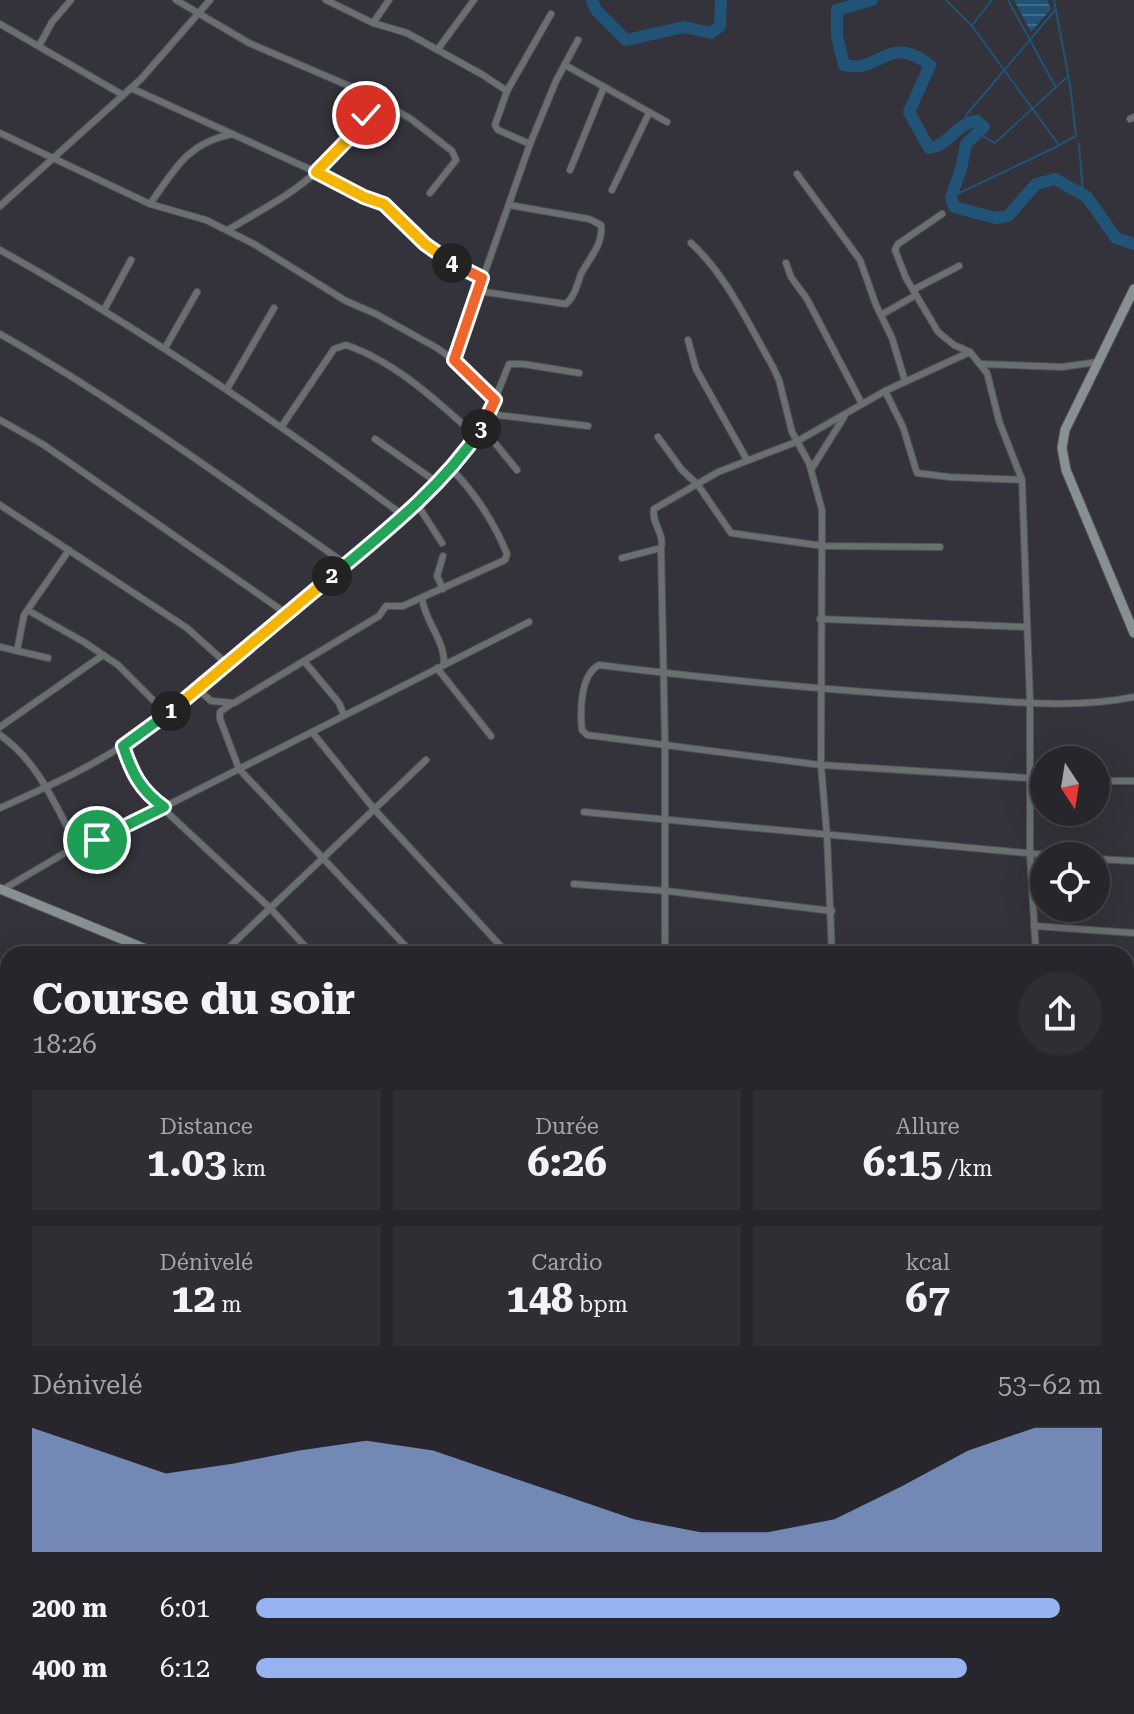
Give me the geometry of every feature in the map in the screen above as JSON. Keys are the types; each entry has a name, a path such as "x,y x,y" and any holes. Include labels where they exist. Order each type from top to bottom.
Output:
{"street":[{"path":"39,46 52,22 71,0"},
{"path":"176,0 249,43 383,103 411,119 456,155 456,160 430,193"},
{"path":"0,206 131,88 210,0"},
{"path":"326,0 373,23 407,33 507,91"},
{"path":"373,23 389,0"},
{"path":"438,49 474,0"},
{"path":"530,144 496,128 507,91 551,14"},
{"path":"0,24 123,95"},
{"path":"454,360 530,144 578,40"},
{"path":"565,65 667,122"},
{"path":"570,170 604,87"},
{"path":"131,88 384,204 425,244 482,278"},
{"path":"228,230 316,172 352,135 366,115 383,103"},
{"path":"612,190 649,113"},
{"path":"0,133 150,204 206,220 228,230 346,301 414,334 454,360 495,400"},
{"path":"150,204 187,156 209,139 234,134"},
{"path":"797,174 860,260 892,338 905,381"},
{"path":"478,291 566,304 572,299 599,243 601,225 589,219 509,205"},
{"path":"942,214 895,247 914,292 938,332 954,345 970,352 987,373 999,421 1022,480 1030,746"},
{"path":"691,243 704,255 719,277 773,367 785,411 796,442 811,469 822,510 821,765 832,946"},
{"path":"0,250 165,348 282,426 404,516"},
{"path":"104,310 131,260"},
{"path":"786,263 862,404"},
{"path":"881,315 959,266"},
{"path":"1134,289 1065,430 1062,448 1066,470 1134,633"},
{"path":"165,348 197,292"},
{"path":"227,389 274,308"},
{"path":"0,334 47,361 193,457 346,564"},
{"path":"688,340 696,369 747,460"},
{"path":"282,426 334,349 346,345 381,362 414,384 476,436"},
{"path":"665,946 662,540 653,517 654,509 747,460 796,442 885,391 970,352"},
{"path":"981,364 1062,367 1097,362"},
{"path":"0,808 47,787 123,746 198,689 404,516 451,469 476,436 511,363 579,373"},
{"path":"885,391 903,427 917,473 1022,480"},
{"path":"489,414 588,426"},
{"path":"811,469 846,414"},
{"path":"0,420 44,445 287,614"},
{"path":"482,427 517,470"},
{"path":"658,437 682,470 698,485 731,533 823,546 940,547"},
{"path":"375,439 438,483"},
{"path":"405,946 239,769 220,712 379,616 386,606 401,607 505,560 507,554 470,491 451,469"},
{"path":"417,504 442,543"},
{"path":"0,505 187,628 227,664"},
{"path":"622,558 661,548"},
{"path":"17,651 24,615 69,550"},
{"path":"443,556 437,576 443,589"},
{"path":"422,598 426,616 443,648 440,666 491,736"},
{"path":"29,611 103,655 140,685 167,714"},
{"path":"820,619 1026,627"},
{"path":"1,889 529,622"},
{"path":"0,647 48,658"},
{"path":"0,727 103,655"},
{"path":"304,661 339,703 344,715"},
{"path":"1030,778 821,765 587,735 582,730 581,718 585,685 589,673 599,665 820,690 1030,703 1073,704 1134,697"},
{"path":"198,689 208,700 231,704"},
{"path":"312,732 374,809 501,946"},
{"path":"0,735 29,762 47,787 78,848"},
{"path":"123,746 137,782 149,796 270,908 305,946"},
{"path":"230,946 426,760"},
{"path":"1110,781 1134,781"},
{"path":"584,812 1030,854"},
{"path":"1110,860 1134,861"},
{"path":"574,884 667,891 832,911"},
{"path":"1,889 135,946"},
{"path":"1034,922 1035,946"},
{"path":"1034,926 1134,933"}],"water":[{"path":"1014,0 1047,0 1051,9 1031,32"}],"waterway":[{"path":"592,0 596,10 626,40 684,27 711,33 720,26 721,0"},
{"path":"872,0 837,10 837,36 844,65 868,64 903,52 930,65 909,112 929,148 943,143 969,123 977,121 984,127 966,144 951,197 954,207 996,218 1008,216 1036,184 1055,179 1087,197 1116,238 1134,244"},
{"path":"946,0 972,26 1059,145 1076,136 1054,0"},
{"path":"973,24 992,0"},
{"path":"1008,0 1055,86"},
{"path":"964,122 967,114 1056,9"},
{"path":"977,133 995,143 1067,77"},
{"path":"1079,144 1083,194"},
{"path":"951,197 1058,146"}],"route":[{"path":"97,840 164,807 137,782 123,746 193,693 417,504 463,454 482,427 495,400 454,360 482,278 425,244 384,204 316,172 352,135 366,115"}]}
